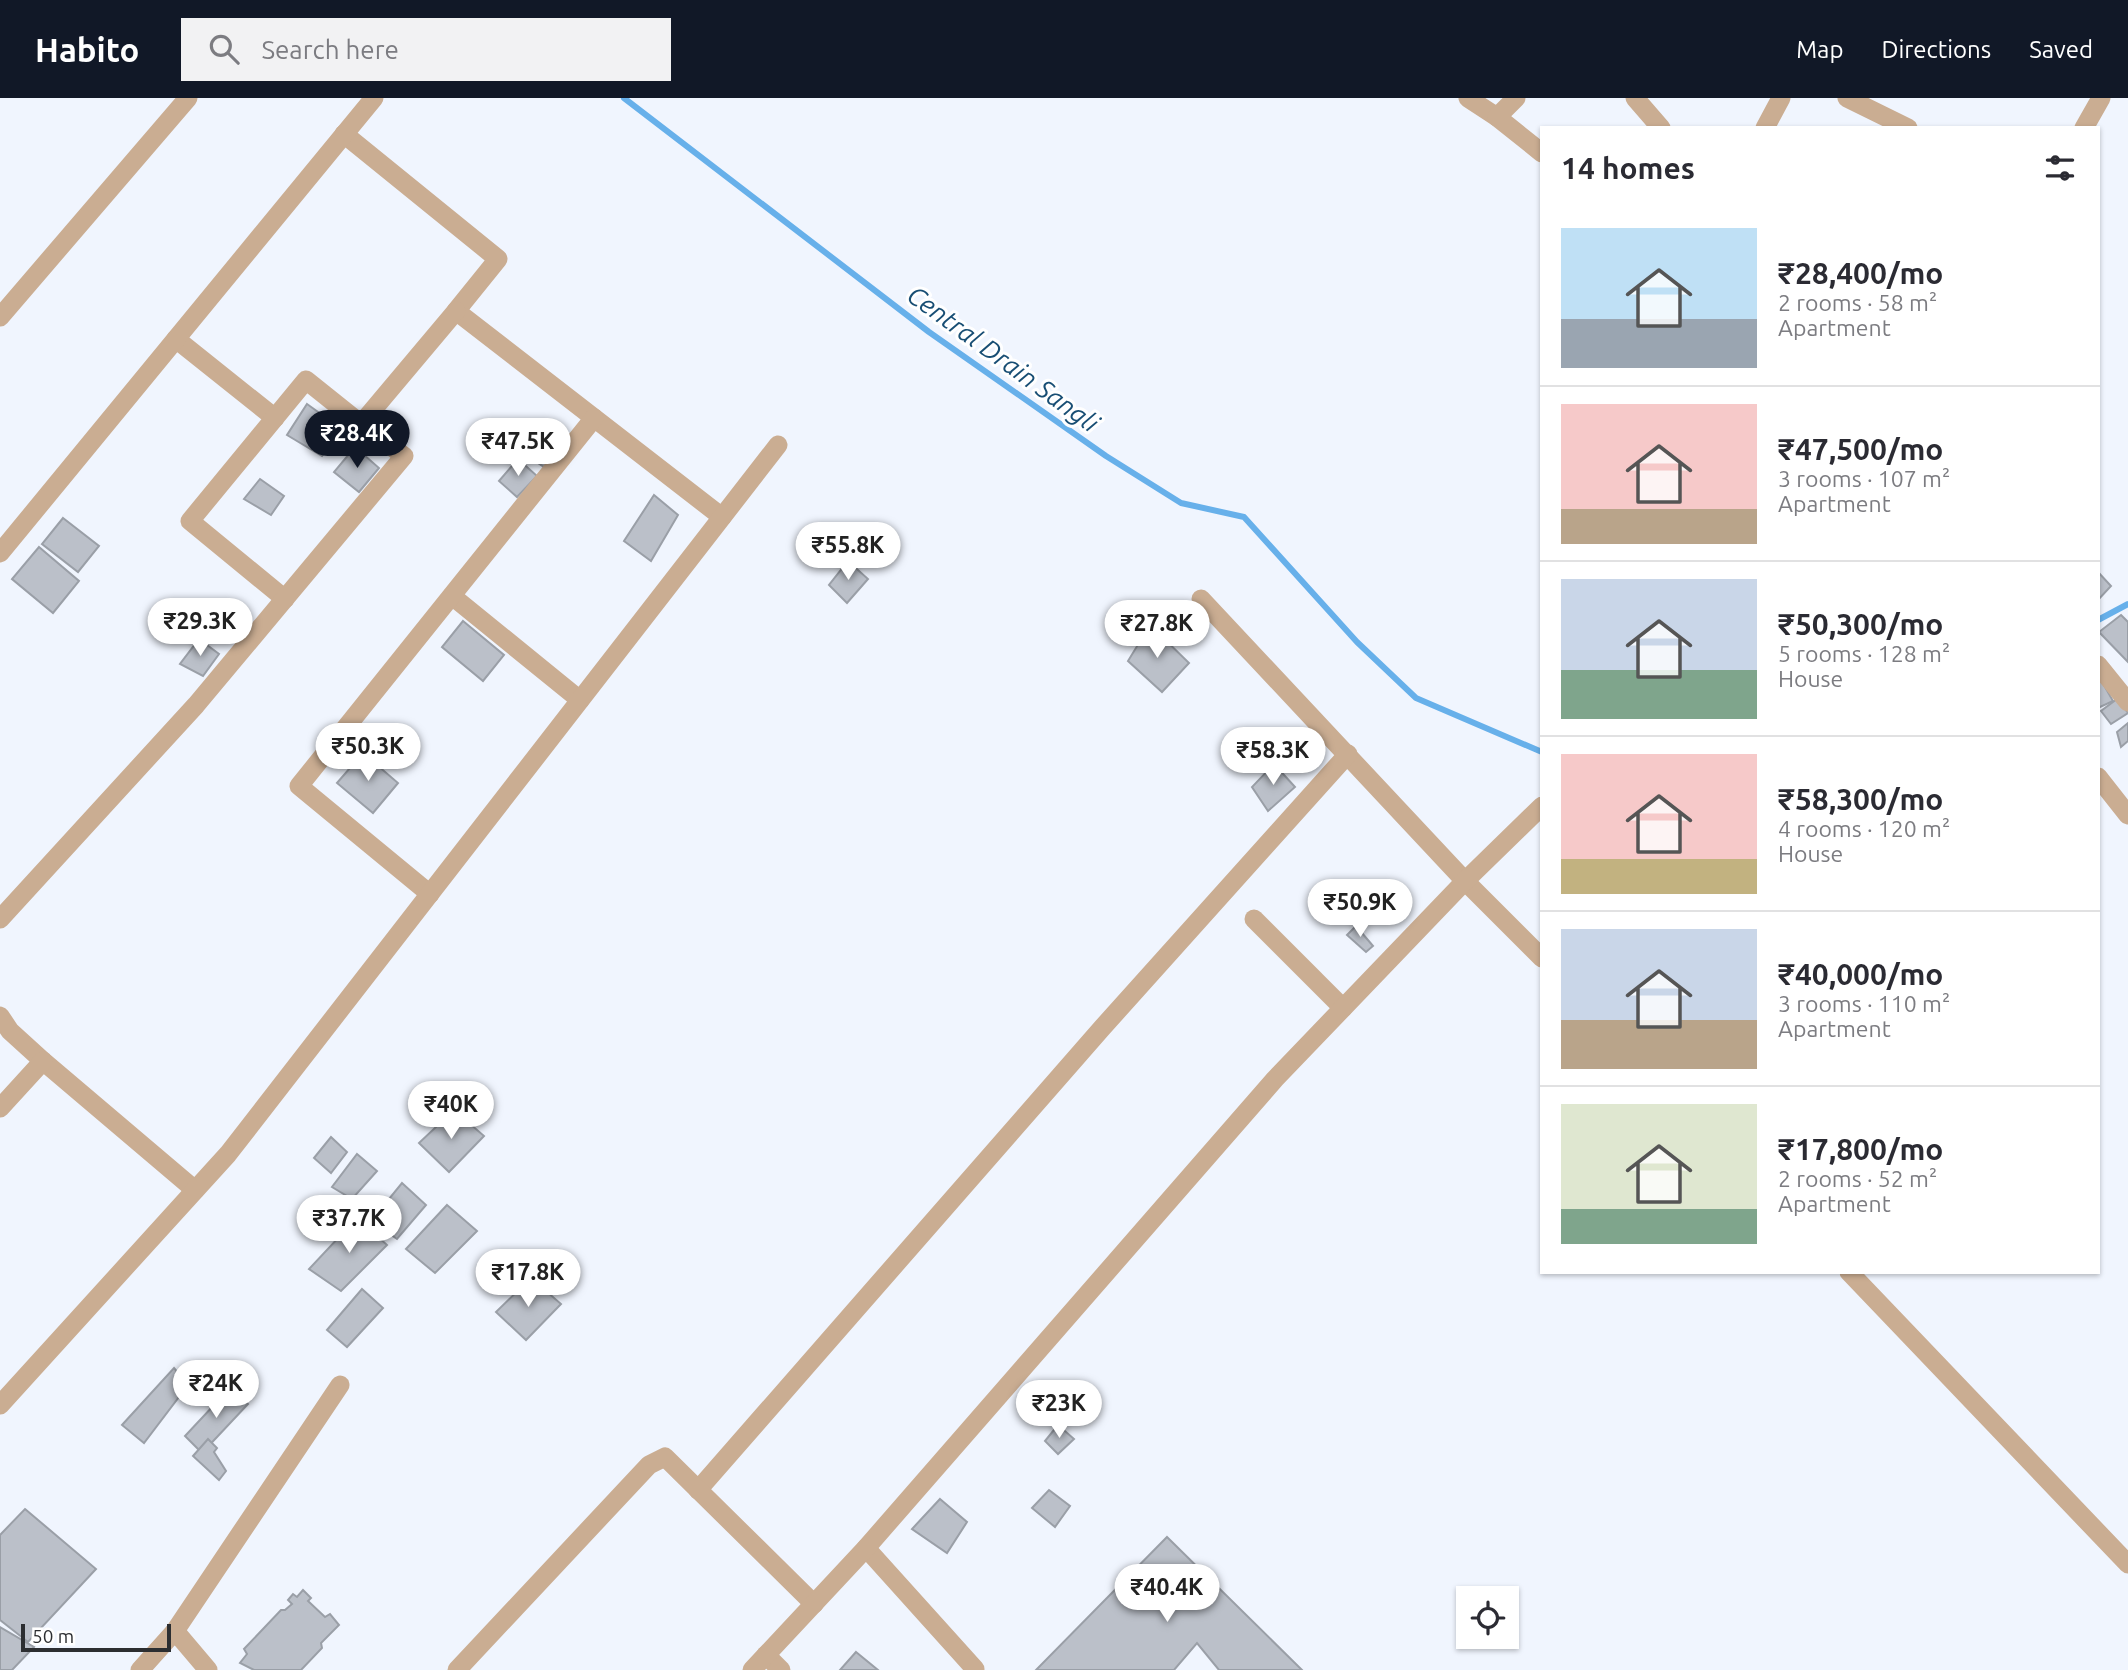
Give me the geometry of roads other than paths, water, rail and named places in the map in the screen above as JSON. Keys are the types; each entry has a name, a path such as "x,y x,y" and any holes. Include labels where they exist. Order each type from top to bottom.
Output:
{"street":[{"path":"0,317 188,98"},
{"path":"0,553 374,98"},
{"path":"1468,98 1540,151"},
{"path":"1497,117 1516,98"},
{"path":"1634,98 1659,126"},
{"path":"1766,126 1781,98"},
{"path":"1847,98 1904,126"},
{"path":"2085,126 2101,98"},
{"path":"344,134 498,259 361,424"},
{"path":"456,311 722,517"},
{"path":"176,339 275,418"},
{"path":"0,919 196,705 285,599 404,456 306,380 190,521 285,599"},
{"path":"430,894 299,786 594,418"},
{"path":"0,1405 228,1154 778,445"},
{"path":"452,596 580,700"},
{"path":"1201,599 1465,881 1540,956"},
{"path":"2100,667 2128,702"},
{"path":"698,1490 1102,1028 1348,754"},
{"path":"2100,780 2128,815"},
{"path":"752,1670 866,1548 1275,1079 1465,881 1540,808"},
{"path":"1254,919 1343,1008"},
{"path":"0,1016 10,1031 43,1061 195,1189"},
{"path":"0,1108 43,1061"},
{"path":"1851,1274 2128,1564"},
{"path":"140,1670 175,1631 340,1385"},
{"path":"457,1670 649,1465 665,1457 814,1604"},
{"path":"866,1548 975,1669"},
{"path":"175,1631 208,1670"},
{"path":"766,1655 781,1670"}],"waterway":[{"name":"Central Drain Sangli","path":"624,98 929,332 1106,456 1181,503 1244,517 1357,642 1416,698 1540,751"},
{"name":"Central Drain Sangli","path":"2100,619 2128,604"}]}
